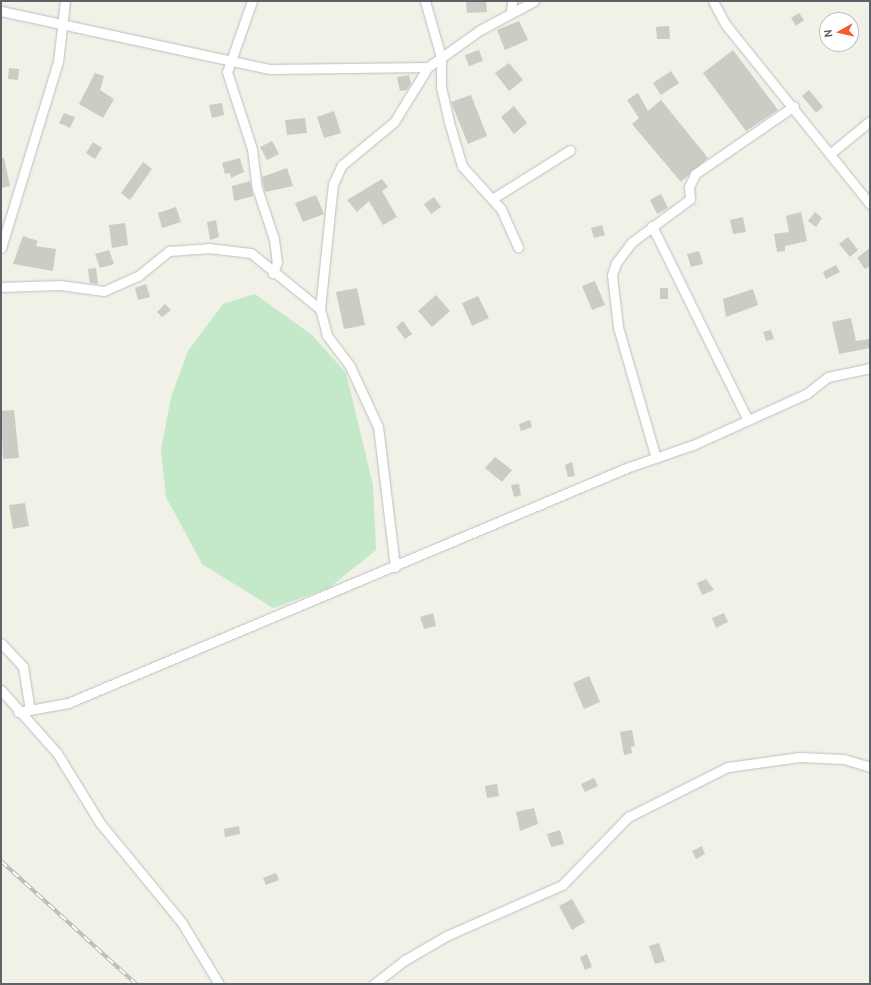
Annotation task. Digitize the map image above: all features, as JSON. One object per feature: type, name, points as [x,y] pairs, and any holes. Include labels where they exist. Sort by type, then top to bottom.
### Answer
[{"type":"street","points":[[1,248],[58,62],[65,1]]},
{"type":"street","points":[[252,1],[229,62],[227,72],[252,149],[256,188],[274,239],[277,262],[273,273]]},
{"type":"street","points":[[425,1],[441,57],[441,88],[460,159],[467,174],[505,214],[509,232],[518,247]]},
{"type":"street","points":[[511,12],[512,1]]},
{"type":"street","points":[[395,567],[378,427],[350,366],[327,335],[320,309],[338,171],[394,122],[428,67],[511,12],[534,1]]},
{"type":"street","points":[[713,1],[726,25],[794,106],[870,204]]},
{"type":"street","points":[[1,11],[62,23],[229,62],[291,71],[428,67]]},
{"type":"street","points":[[656,458],[639,392],[626,361],[616,313],[612,275],[622,253],[652,226],[690,199],[689,187],[695,174],[794,106]]},
{"type":"street","points":[[831,153],[870,121]]},
{"type":"street","points":[[492,199],[570,150]]},
{"type":"street","points":[[652,226],[748,420]]},
{"type":"street","points":[[1,287],[60,285],[104,291],[121,286],[169,251],[183,248],[246,251],[273,273],[299,289],[320,309]]},
{"type":"street","points":[[18,712],[68,703],[748,420],[806,394],[828,376],[870,368]]},
{"type":"street","points":[[1,643],[23,667],[30,710]]},
{"type":"street","points":[[1,690],[18,712],[57,753],[100,823],[166,901],[219,984]]},
{"type":"street","points":[[374,984],[446,936],[562,885],[628,817],[722,769],[799,757],[844,759],[870,767]]},
{"type":"green space","points":[[255,294],[312,335],[346,373],[373,485],[376,550],[329,588],[273,608],[202,564],[166,497],[161,450],[171,397],[188,351],[223,304]]},
{"type":"building","points":[[466,1],[486,1],[487,12],[467,13]]},
{"type":"building","points":[[799,13],[804,20],[796,26],[791,18]]},
{"type":"building","points":[[519,21],[528,40],[505,50],[497,30]]},
{"type":"building","points":[[669,26],[670,39],[657,39],[656,27]]},
{"type":"building","points":[[479,50],[483,61],[469,66],[465,55]]},
{"type":"building","points":[[733,50],[778,110],[746,131],[703,73]]},
{"type":"building","points":[[509,63],[523,80],[509,91],[495,73]]},
{"type":"building","points":[[9,68],[19,69],[18,80],[8,79]]},
{"type":"building","points":[[671,71],[679,83],[661,95],[653,83]]},
{"type":"building","points":[[95,73],[104,76],[100,90],[114,99],[103,118],[79,104]]},
{"type":"building","points":[[409,75],[411,84],[407,90],[400,91],[397,77]]},
{"type":"building","points":[[809,90],[823,107],[816,113],[802,96]]},
{"type":"building","points":[[638,93],[648,111],[661,100],[708,158],[681,182],[632,124],[639,118],[627,100]]},
{"type":"building","points":[[471,95],[487,136],[468,144],[451,102]]},
{"type":"building","points":[[222,103],[224,115],[212,118],[209,105]]},
{"type":"building","points":[[514,106],[527,123],[514,134],[501,117]]},
{"type":"building","points":[[334,111],[341,133],[324,138],[317,117]]},
{"type":"building","points":[[64,113],[75,117],[70,128],[59,123]]},
{"type":"building","points":[[305,118],[307,133],[287,135],[285,120]]},
{"type":"building","points":[[272,141],[279,154],[267,160],[260,147]]},
{"type":"building","points":[[93,142],[102,148],[95,159],[86,153]]},
{"type":"building","points":[[1,158],[4,158],[10,186],[1,188]]},
{"type":"building","points":[[240,158],[244,172],[231,178],[230,173],[225,174],[222,163]]},
{"type":"building","points":[[143,162],[152,169],[130,200],[121,193]]},
{"type":"building","points":[[287,168],[293,186],[265,192],[262,177]]},
{"type":"building","points":[[382,179],[388,187],[382,191],[397,217],[383,225],[369,201],[357,212],[347,200]]},
{"type":"building","points":[[250,181],[253,196],[234,201],[232,186]]},
{"type":"building","points":[[661,194],[668,208],[657,214],[650,200]]},
{"type":"building","points":[[316,195],[324,214],[303,222],[295,203]]},
{"type":"building","points":[[434,197],[441,207],[431,214],[424,204]]},
{"type":"building","points":[[176,207],[181,222],[162,228],[158,213]]},
{"type":"building","points":[[801,212],[807,241],[785,246],[785,251],[777,252],[774,234],[789,232],[786,216]]},
{"type":"building","points":[[815,212],[822,218],[816,227],[808,221]]},
{"type":"building","points":[[743,217],[746,232],[733,234],[730,220]]},
{"type":"building","points":[[216,220],[219,237],[210,240],[207,222]]},
{"type":"building","points":[[125,223],[128,245],[112,248],[109,225]]},
{"type":"building","points":[[602,225],[605,235],[594,238],[591,228]]},
{"type":"building","points":[[23,236],[38,241],[36,246],[56,249],[53,271],[13,264]]},
{"type":"building","points":[[848,237],[858,250],[850,257],[839,244]]},
{"type":"building","points":[[870,248],[870,266],[865,269],[857,258]]},
{"type":"building","points":[[109,250],[114,264],[100,268],[95,254]]},
{"type":"building","points":[[699,251],[703,264],[691,267],[687,254]]},
{"type":"building","points":[[836,265],[840,272],[826,279],[823,272]]},
{"type":"building","points":[[96,268],[98,284],[90,283],[88,269]]},
{"type":"building","points":[[595,281],[605,305],[592,310],[582,286]]},
{"type":"building","points":[[146,284],[150,297],[138,300],[135,288]]},
{"type":"building","points":[[357,288],[365,325],[344,329],[336,292]]},
{"type":"building","points":[[660,288],[668,288],[668,299],[660,299]]},
{"type":"building","points":[[753,289],[758,305],[726,317],[723,299]]},
{"type":"building","points":[[436,295],[450,311],[432,327],[418,311]]},
{"type":"building","points":[[478,296],[489,318],[472,326],[462,303]]},
{"type":"building","points":[[165,304],[171,310],[162,317],[157,312]]},
{"type":"building","points":[[851,318],[856,341],[870,339],[870,348],[839,354],[832,322]]},
{"type":"building","points":[[403,321],[412,334],[405,339],[396,327]]},
{"type":"building","points":[[771,330],[774,339],[766,341],[763,332]]},
{"type":"building","points":[[14,410],[19,458],[3,459],[1,411]]},
{"type":"building","points":[[530,420],[532,427],[521,431],[519,424]]},
{"type":"building","points":[[495,457],[512,470],[502,482],[485,468]]},
{"type":"building","points":[[572,462],[575,476],[568,477],[565,465]]},
{"type":"building","points":[[519,484],[521,495],[514,497],[511,485]]},
{"type":"building","points":[[25,503],[29,526],[13,529],[9,505]]},
{"type":"building","points":[[706,579],[714,590],[702,595],[697,583]]},
{"type":"building","points":[[433,613],[436,626],[424,629],[420,617]]},
{"type":"building","points":[[724,613],[728,622],[716,628],[712,618]]},
{"type":"building","points":[[589,676],[600,702],[584,709],[573,683]]},
{"type":"building","points":[[632,730],[635,746],[631,747],[632,753],[624,755],[620,732]]},
{"type":"building","points":[[594,778],[598,786],[585,792],[581,784]]},
{"type":"building","points":[[497,784],[499,796],[487,798],[485,786]]},
{"type":"building","points":[[534,808],[538,824],[520,831],[516,812]]},
{"type":"building","points":[[239,826],[240,834],[225,837],[224,829]]},
{"type":"building","points":[[560,830],[564,844],[551,847],[547,834]]},
{"type":"building","points":[[702,846],[705,854],[696,859],[692,851]]},
{"type":"building","points":[[276,873],[279,880],[266,885],[263,878]]},
{"type":"building","points":[[572,899],[585,922],[572,930],[559,906]]},
{"type":"building","points":[[659,943],[665,961],[655,964],[649,946]]},
{"type":"building","points":[[587,954],[592,967],[585,970],[580,957]]},
{"type":"railway","points":[[1,861],[136,984]]}]
